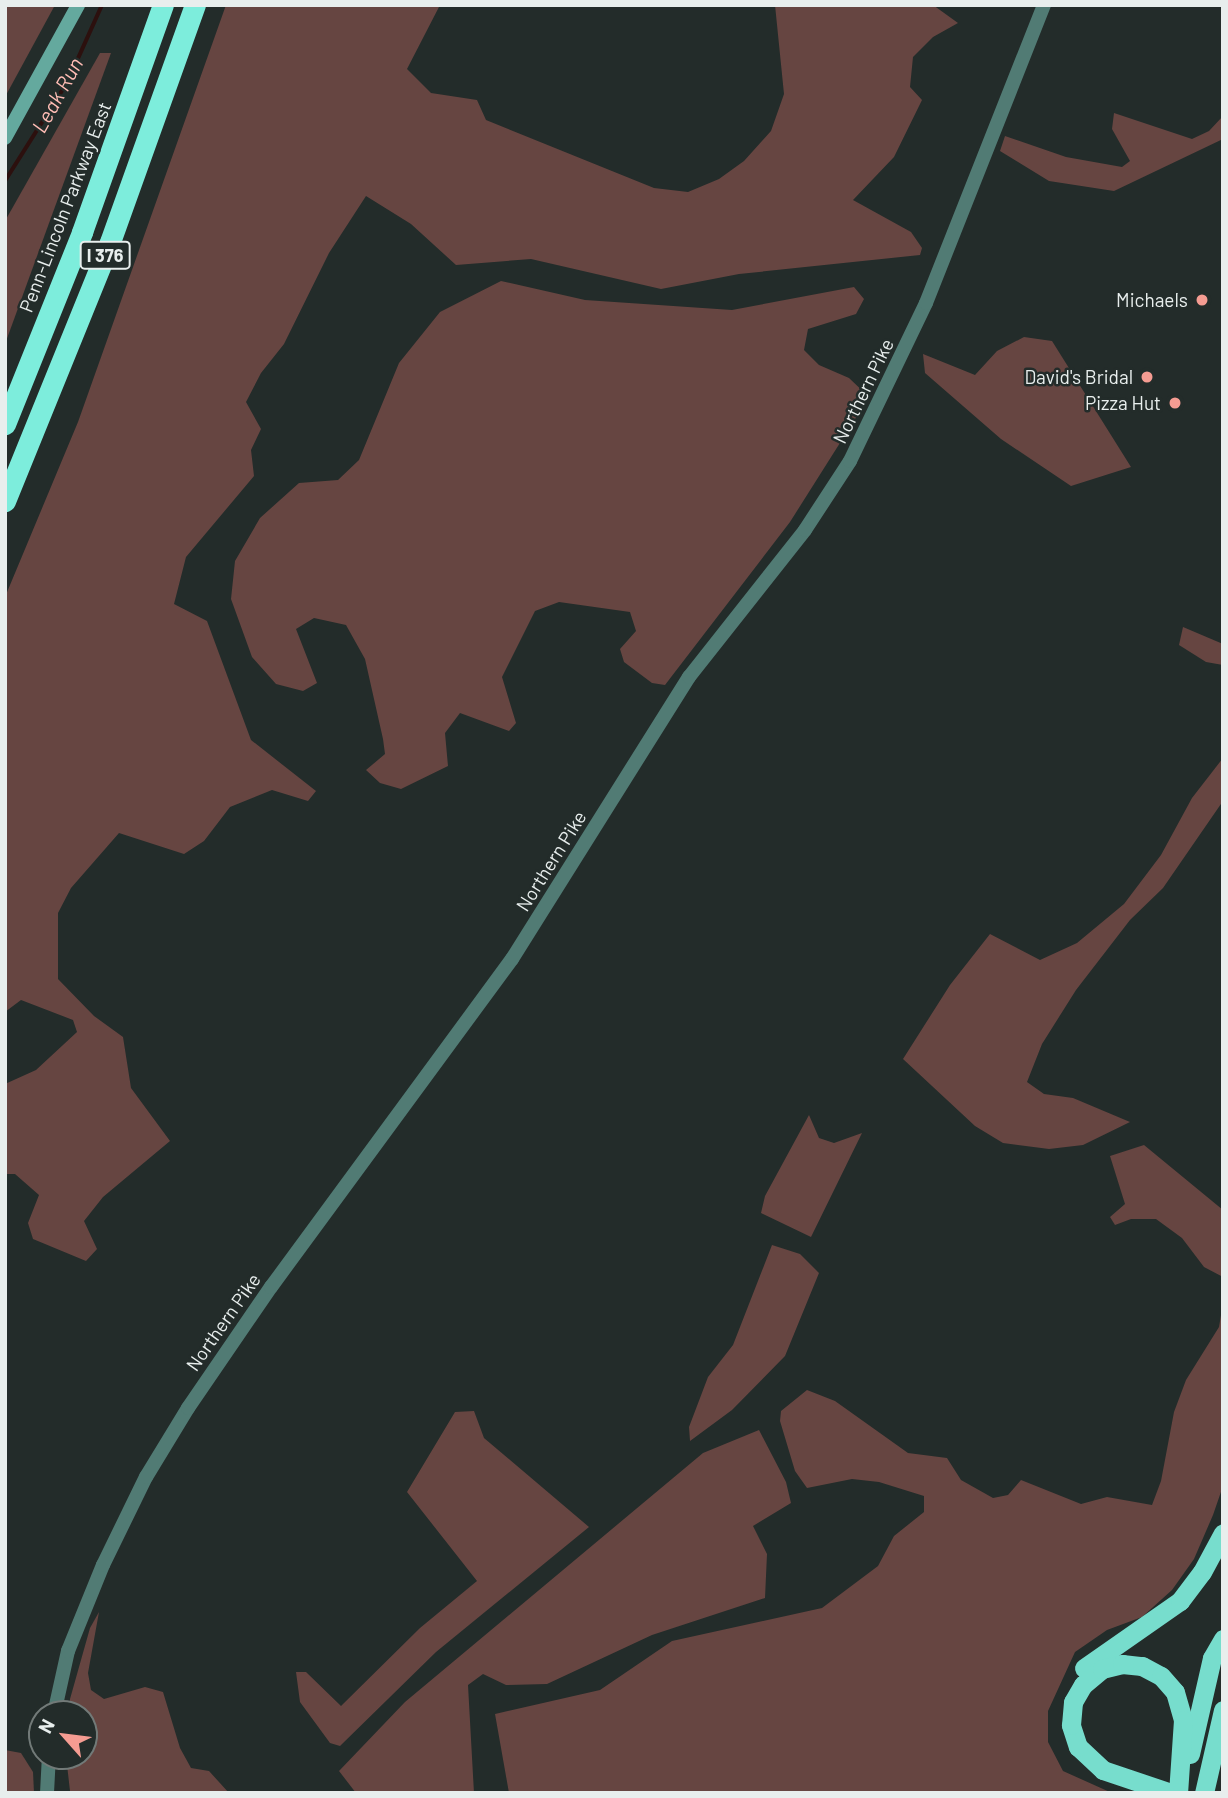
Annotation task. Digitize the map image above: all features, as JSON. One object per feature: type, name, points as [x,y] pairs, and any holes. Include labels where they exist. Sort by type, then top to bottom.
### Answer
[{"type":"highway","name":"Penn-Lincoln Parkway East","points":[[5,424],[86,219],[163,5]]},
{"type":"highway","name":"I 376","points":[[5,501],[110,242],[195,5]]},
{"type":"highway","points":[[1171,1793],[1142,1786],[1106,1783],[1078,1767],[1060,1733],[1062,1699],[1089,1663],[1180,1601],[1202,1572],[1223,1533]]},
{"type":"highway","points":[[1180,1793],[1212,1658],[1223,1639]]},
{"type":"highway","points":[[1142,1786],[1091,1763],[1072,1730],[1077,1693],[1096,1673],[1115,1664],[1149,1668],[1175,1692],[1183,1720],[1180,1793]]},
{"type":"highway","points":[[1205,1793],[1223,1710]]},
{"type":"main road","points":[[5,138],[78,5]]},
{"type":"street","name":"Northern Pike","points":[[57,1700],[68,1651],[103,1565],[146,1477],[204,1383],[512,959],[668,708],[805,530],[850,461],[926,303],[1044,5]]},
{"type":"street","points":[[47,1793],[48,1770]]},
{"type":"shaded area","points":[[5,5],[55,5],[5,97]]},
{"type":"shaded area","points":[[226,5],[440,5],[407,69],[431,93],[477,100],[486,120],[654,188],[688,192],[719,179],[744,161],[771,131],[784,94],[775,5],[933,5],[958,23],[933,37],[913,57],[910,87],[922,100],[894,157],[853,200],[911,232],[922,248],[920,255],[739,274],[661,289],[531,259],[456,265],[411,224],[366,196],[329,253],[284,344],[261,373],[246,402],[261,429],[251,450],[254,476],[186,557],[174,604],[207,621],[251,740],[316,791],[308,801],[272,790],[230,807],[204,841],[184,854],[119,833],[71,888],[58,913],[58,979],[94,1016],[123,1037],[131,1088],[170,1141],[103,1197],[84,1221],[97,1249],[86,1261],[33,1239],[28,1223],[39,1195],[15,1174],[5,1174],[5,1084],[36,1070],[77,1032],[73,1020],[21,1000],[5,1012],[5,597],[78,422]]},
{"type":"shaded area","points":[[100,53],[111,53],[5,344],[5,221]]},
{"type":"shaded area","points":[[1114,113],[1192,139],[1209,131],[1223,116],[1223,139],[1114,191],[1049,181],[1000,151],[1005,136],[1066,157],[1122,167],[1130,161],[1112,129]]},
{"type":"shaded area","points":[[501,281],[585,300],[732,310],[854,287],[864,299],[856,314],[808,329],[804,350],[819,365],[849,378],[869,397],[790,522],[665,685],[652,683],[624,662],[620,649],[636,631],[630,612],[559,602],[535,611],[502,677],[516,723],[509,731],[460,713],[445,733],[448,766],[401,789],[380,783],[366,770],[385,754],[383,739],[365,659],[346,625],[314,618],[296,629],[317,683],[303,691],[276,684],[252,657],[231,599],[235,561],[260,518],[299,483],[338,480],[359,460],[399,363],[440,312]]},
{"type":"shaded area","points":[[1024,337],[1052,341],[1131,467],[1071,486],[1001,439],[925,373],[923,354],[975,375],[997,351]]},
{"type":"shaded area","points":[[1183,627],[1223,644],[1223,665],[1206,662],[1179,645]]},
{"type":"shaded area","points":[[1223,758],[1223,801],[1163,888],[1130,920],[1076,990],[1042,1044],[1027,1082],[1044,1094],[1073,1098],[1130,1122],[1083,1145],[1049,1149],[1003,1143],[975,1126],[903,1059],[950,985],[990,934],[1040,960],[1077,943],[1124,904],[1161,855],[1192,798]]},
{"type":"shaded area","points":[[809,1115],[819,1138],[834,1143],[862,1133],[811,1237],[761,1213],[765,1196]]},
{"type":"shaded area","points":[[1144,1145],[1223,1210],[1223,1277],[1204,1267],[1182,1238],[1156,1219],[1131,1219],[1115,1225],[1110,1217],[1125,1204],[1110,1156]]},
{"type":"shaded area","points":[[772,1245],[800,1254],[819,1273],[785,1356],[732,1410],[690,1441],[689,1427],[708,1377],[733,1345]]},
{"type":"shaded area","points":[[1223,1303],[1223,1486],[1213,1515],[1194,1559],[1172,1590],[1142,1617],[1107,1630],[1075,1652],[1048,1711],[1048,1742],[1063,1771],[1112,1793],[509,1793],[495,1714],[600,1690],[672,1641],[822,1608],[878,1566],[894,1536],[924,1512],[924,1496],[879,1482],[852,1479],[807,1488],[795,1471],[780,1421],[781,1411],[807,1390],[835,1401],[908,1453],[947,1458],[961,1480],[993,1498],[1008,1495],[1021,1480],[1081,1504],[1107,1497],[1152,1505],[1161,1481],[1174,1412],[1186,1380],[1219,1327]]},
{"type":"shaded area","points":[[474,1411],[484,1438],[589,1527],[436,1652],[340,1746],[330,1743],[300,1702],[296,1672],[306,1672],[341,1706],[420,1628],[477,1581],[407,1492],[455,1412]]},
{"type":"shaded area","points":[[759,1430],[786,1482],[791,1503],[753,1526],[767,1554],[765,1598],[652,1635],[547,1684],[506,1685],[483,1674],[468,1685],[474,1793],[356,1793],[339,1771],[405,1702],[703,1453]]},
{"type":"shaded area","points":[[99,1612],[88,1673],[91,1690],[104,1699],[145,1687],[163,1692],[180,1748],[191,1768],[209,1771],[229,1793],[70,1791],[68,1770],[98,1770],[98,1700],[70,1700],[90,1628]]},
{"type":"shaded area","points":[[5,1750],[21,1753],[28,1764],[28,1770],[33,1772],[34,1793],[5,1793]]},
{"type":"waterway","name":"Leak Run","points":[[5,181],[67,83],[102,5]]},
{"type":"place","name":"Michaels","points":[[1202,300]]},
{"type":"place","name":"David's Bridal","points":[[1147,377]]},
{"type":"place","name":"Pizza Hut","points":[[1175,403]]}]
